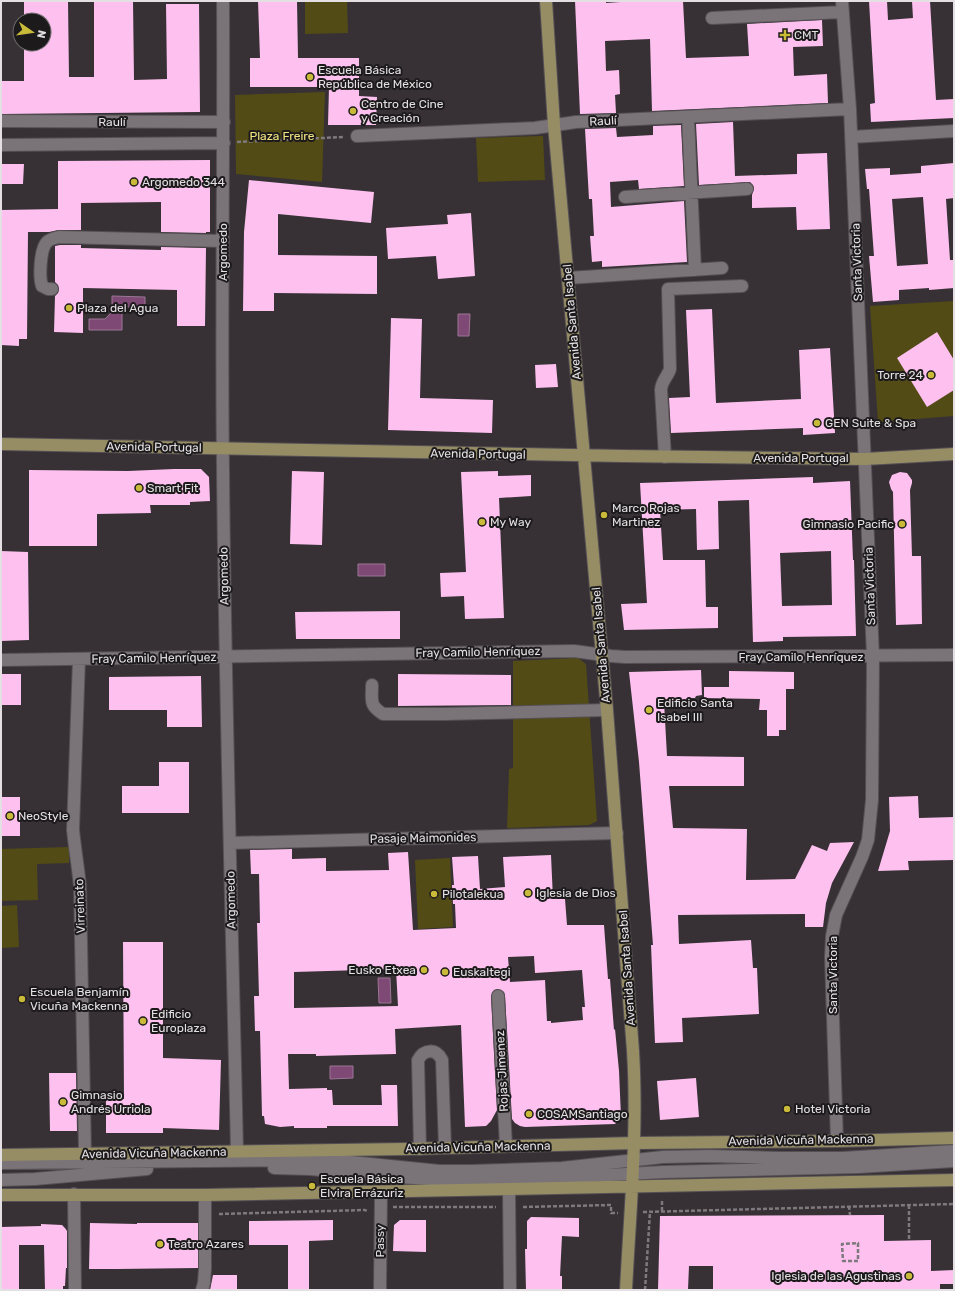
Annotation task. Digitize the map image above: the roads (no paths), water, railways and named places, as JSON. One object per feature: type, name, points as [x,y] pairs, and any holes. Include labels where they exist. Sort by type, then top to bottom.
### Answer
[{"type":"main road","name":"Avenida Santa Isabel","points":[[546,1],[554,125],[607,710],[635,1087],[635,1143],[626,1290]]},
{"type":"main road","name":"Avenida Portugal","points":[[1,444],[665,457],[865,459],[954,454]]},
{"type":"main road","name":"Avenida Vicuña Mackenna","points":[[1,1155],[420,1149],[635,1143],[954,1138]]},
{"type":"main road","points":[[1,1195],[205,1195],[954,1180]]},
{"type":"street","name":"Argomedo","points":[[223,1],[224,143],[222,448],[225,656],[238,1151]]},
{"type":"street","points":[[712,18],[843,6]]},
{"type":"street","name":"Santa Victoria","points":[[837,1141],[830,957],[836,915],[862,857],[868,840],[870,826],[872,800],[873,656],[850,109],[843,6]]},
{"type":"street","name":"Raulí","points":[[357,136],[535,128],[576,122],[850,109]]},
{"type":"street","points":[[688,117],[695,270]]},
{"type":"street","name":"Raulí","points":[[1,121],[224,122]]},
{"type":"street","points":[[851,137],[954,131]]},
{"type":"street","name":"Raulí","points":[[1,145],[224,143]]},
{"type":"street","points":[[625,197],[747,189]]},
{"type":"street","points":[[52,289],[42,286],[40,281],[42,256],[46,243],[51,239],[59,237],[223,241]]},
{"type":"street","points":[[568,278],[722,268]]},
{"type":"street","points":[[665,457],[661,390],[662,383],[669,374],[670,369],[668,289],[742,286]]},
{"type":"street","name":"Fray Camilo Henríquez","points":[[1,660],[574,651],[625,657],[954,655]]},
{"type":"street","name":"Virreinato","points":[[79,659],[73,830],[80,886],[85,1154]]},
{"type":"street","points":[[372,685],[372,704],[383,714],[607,710]]},
{"type":"street","name":"Pasaje Maimonides","points":[[230,843],[616,833]]},
{"type":"street","name":"Rojas Jimenez","points":[[498,996],[506,1146]]},
{"type":"street","points":[[420,1149],[418,1060],[425,1052],[430,1051],[440,1055],[442,1060],[445,1148]]},
{"type":"street","points":[[1,1163],[299,1160],[354,1162],[439,1171],[463,1171],[562,1168],[676,1156],[842,1158],[954,1151]]},
{"type":"street","points":[[1,1180],[35,1179],[124,1170],[178,1168],[310,1169],[444,1180],[554,1178],[860,1167],[954,1161]]},
{"type":"street","points":[[509,1190],[510,1290]]},
{"type":"street","name":"Passy","points":[[380,1290],[381,1192]]},
{"type":"street","points":[[74,1194],[75,1290]]},
{"type":"street","points":[[202,1290],[205,1269],[205,1195]]},
{"type":"place","name":"CMT","points":[[785,35]]},
{"type":"place","name":"Escuela Básica República de México","points":[[310,77]]},
{"type":"place","name":"Centro de Cine y Creación","points":[[353,111]]},
{"type":"place","name":"Argomedo 344","points":[[134,182]]},
{"type":"place","name":"Plaza del Agua","points":[[69,308]]},
{"type":"place","name":"Torre 24","points":[[931,375]]},
{"type":"place","name":"GEN Suite & Spa","points":[[817,423]]},
{"type":"place","name":"Smart Fit","points":[[139,488]]},
{"type":"place","name":"Marco Rojas Martinez","points":[[604,515]]},
{"type":"place","name":"My Way","points":[[482,522]]},
{"type":"place","name":"Gimnasio Pacific","points":[[902,524]]},
{"type":"place","name":"Edificio Santa Isabel III","points":[[649,710]]},
{"type":"place","name":"NeoStyle","points":[[10,816]]},
{"type":"place","name":"Iglesia de Dios","points":[[528,893]]},
{"type":"place","name":"Pilotalekua","points":[[434,894]]},
{"type":"place","name":"Eusko Etxea","points":[[424,970]]},
{"type":"place","name":"Euskaltegi","points":[[445,972]]},
{"type":"place","name":"Escuela Benjamín Vicuña Mackenna","points":[[22,999]]},
{"type":"place","name":"Edificio Europlaza","points":[[143,1021]]},
{"type":"place","name":"Gimnasio Andrés Urriola","points":[[63,1102]]},
{"type":"place","name":"Hotel Victoria","points":[[787,1109]]},
{"type":"place","name":"COSAMSantiago","points":[[529,1114]]},
{"type":"place","name":"Escuela Básica Elvira Errázuriz","points":[[312,1186]]},
{"type":"place","name":"Teatro Azares","points":[[160,1244]]},
{"type":"place","name":"Iglesia de las Agustinas","points":[[909,1276]]},
{"type":"park label","name":"Plaza Freire","points":[[282,136]]}]
